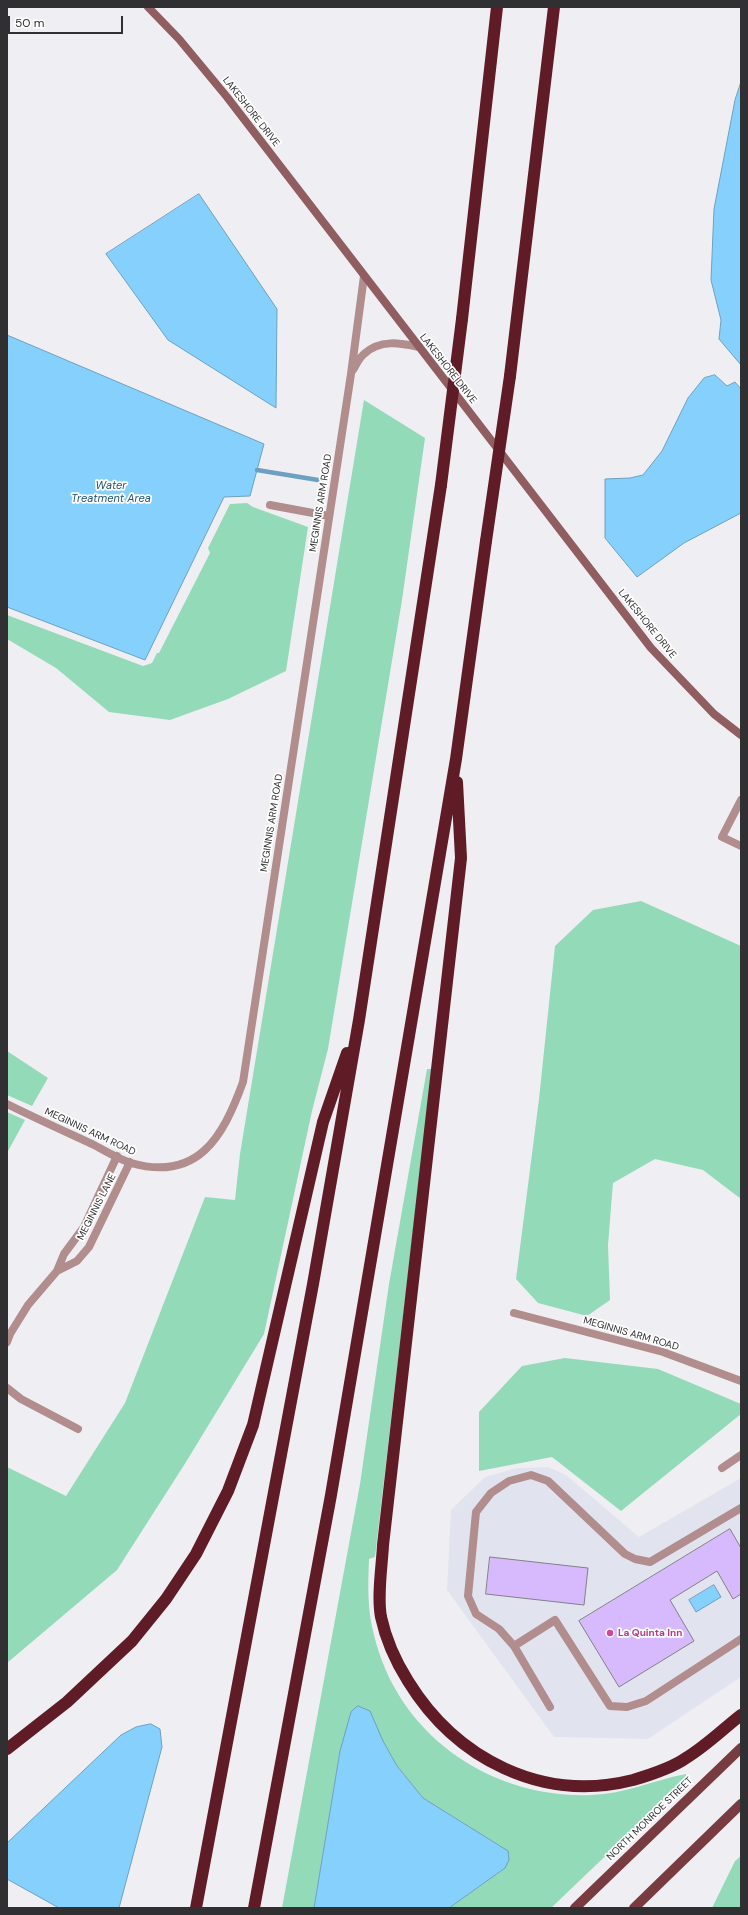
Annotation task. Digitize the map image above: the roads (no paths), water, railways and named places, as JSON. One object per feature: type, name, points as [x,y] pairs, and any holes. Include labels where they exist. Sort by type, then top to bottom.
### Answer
[{"type":"highway","points":[[196,1908],[312,1292],[359,1020],[441,485],[462,319],[497,7]]},
{"type":"highway","points":[[254,1908],[331,1495],[456,759],[510,376],[554,7]]},
{"type":"highway","points":[[456,759],[461,858],[383,1544],[381,1616],[400,1668],[419,1699],[440,1724],[460,1742],[482,1758],[495,1765],[530,1779],[548,1783],[587,1786],[633,1780],[686,1759],[741,1715]]},
{"type":"highway","points":[[7,1749],[67,1702],[132,1641],[166,1599],[196,1554],[228,1491],[253,1424],[323,1122],[359,1020]]},
{"type":"main road","name":"NORTH MONROE STREET","points":[[575,1908],[741,1748]]},
{"type":"main road","points":[[634,1908],[741,1804]]},
{"type":"street","name":"LAKESHORE DRIVE","points":[[148,7],[179,39],[227,97],[651,648],[714,714],[741,735]]},
{"type":"street","name":"MEGINNIS ARM ROAD","points":[[7,1104],[130,1162],[161,1167],[175,1166],[187,1162],[201,1153],[214,1141],[226,1124],[232,1112],[243,1082],[351,374],[364,276]]},
{"type":"street","points":[[351,374],[363,354],[377,346],[396,342],[419,347]]},
{"type":"street","points":[[270,505],[329,516]]},
{"type":"street","points":[[741,800],[722,837],[741,846]]},
{"type":"street","name":"MEGINNIS LANE","points":[[7,1342],[10,1334],[28,1306],[57,1271],[64,1254],[84,1227],[117,1156]]},
{"type":"street","name":"MEGINNIS LANE","points":[[57,1271],[77,1261],[89,1247],[130,1162]]},
{"type":"street","name":"MEGINNIS ARM ROAD","points":[[514,1313],[663,1352],[741,1381]]},
{"type":"street","points":[[7,1388],[21,1399],[78,1429]]},
{"type":"street","points":[[722,1468],[741,1456]]},
{"type":"street","points":[[550,1707],[514,1646],[498,1629],[476,1614],[468,1596],[476,1512],[491,1493],[509,1481],[531,1475],[548,1481],[625,1554],[635,1559],[650,1562],[741,1508]]},
{"type":"street","points":[[514,1646],[555,1620],[610,1706],[627,1708],[646,1701],[741,1639]]},
{"type":"water","points":[[741,82],[741,365],[719,339],[721,320],[711,280],[714,209],[735,100]]},
{"type":"water","points":[[199,194],[277,309],[276,408],[168,340],[106,254]]},
{"type":"water","name":"Water Treatment Area","points":[[7,335],[264,444],[250,496],[224,497],[145,660],[7,607]]},
{"type":"water","points":[[715,375],[727,386],[735,382],[741,389],[741,513],[684,543],[637,577],[605,538],[605,479],[630,478],[643,475],[662,451],[688,398],[704,378]]},
{"type":"water","points":[[714,1585],[721,1597],[696,1612],[689,1600]]},
{"type":"water","points":[[358,1706],[370,1711],[383,1741],[397,1766],[423,1798],[508,1851],[509,1860],[505,1868],[449,1908],[314,1908],[340,1751],[351,1712]]},
{"type":"water","points":[[151,1724],[160,1729],[162,1747],[119,1908],[59,1908],[7,1879],[7,1843],[121,1735],[136,1727]]},
{"type":"waterway","points":[[257,470],[318,480]]},
{"type":"place","name":"La Quinta Inn","points":[[610,1633]]}]
